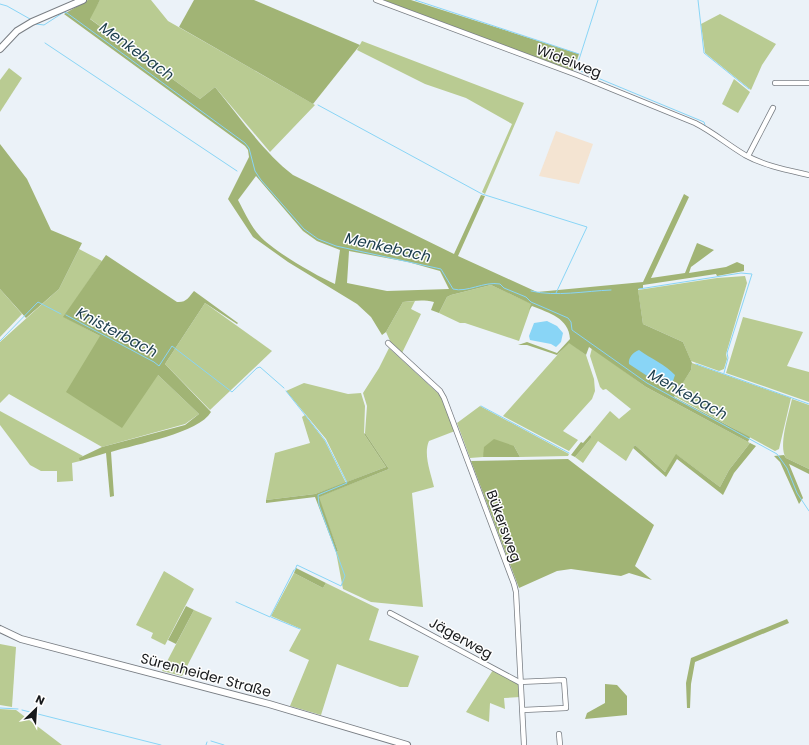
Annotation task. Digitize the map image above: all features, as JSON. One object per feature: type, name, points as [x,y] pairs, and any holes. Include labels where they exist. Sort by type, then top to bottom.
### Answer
[{"type":"main road","points":[[0,49],[17,31],[32,22],[84,0]]},
{"type":"main road","name":"Sürenheider Straße","points":[[0,628],[21,639],[268,704],[407,745]]},
{"type":"street","name":"Wideiweg","points":[[376,0],[696,123],[763,164],[809,175]]},
{"type":"street","points":[[775,83],[809,83]]},
{"type":"street","points":[[748,156],[773,108]]},
{"type":"street","name":"Bükersweg","points":[[388,343],[440,391],[447,403],[514,584],[516,592],[524,745]]},
{"type":"street","name":"Jägerweg","points":[[390,613],[521,682]]},
{"type":"street","points":[[521,682],[561,679],[565,682],[566,708],[523,710]]},
{"type":"street","points":[[559,734],[560,745]]},
{"type":"shaded area","points":[[556,131],[593,144],[579,184],[539,176]]},
{"type":"green space","points":[[88,0],[100,0],[90,19],[200,99],[215,87],[261,145],[293,175],[454,254],[481,195],[485,196],[458,256],[537,292],[643,282],[684,194],[689,197],[651,278],[685,273],[697,243],[714,250],[691,267],[689,273],[726,267],[737,262],[744,265],[744,271],[717,276],[716,274],[643,285],[643,288],[638,289],[643,324],[683,342],[692,363],[691,370],[674,397],[750,437],[748,442],[646,387],[589,347],[586,355],[569,343],[557,355],[527,345],[518,345],[527,342],[557,353],[570,339],[569,332],[562,321],[557,317],[532,306],[529,310],[531,304],[491,285],[447,297],[439,313],[431,310],[434,302],[422,300],[403,302],[386,332],[382,335],[371,317],[357,304],[288,262],[253,237],[228,199],[249,157],[248,150],[245,146],[64,14]],"holes":[[[256,176],[303,231],[317,241],[340,250],[335,284],[306,269],[284,255],[265,241],[256,231],[247,218],[238,200]],[[349,251],[408,262],[440,271],[449,289],[387,291],[347,283]]]},
{"type":"green space","points":[[100,0],[151,0],[168,21],[315,105],[270,152],[215,87],[200,99],[89,18]]},
{"type":"green space","points":[[194,0],[254,0],[360,45],[313,104],[179,27]]},
{"type":"green space","points":[[383,0],[411,0],[579,54],[573,71]]},
{"type":"green space","points":[[720,14],[776,44],[762,65],[751,90],[705,53],[701,24]]},
{"type":"green space","points":[[362,41],[524,103],[485,194],[482,192],[512,124],[466,98],[425,84],[357,50]]},
{"type":"green space","points":[[9,68],[22,78],[0,112],[0,80]]},
{"type":"green space","points":[[734,79],[750,92],[738,113],[722,104]]},
{"type":"green space","points":[[0,144],[27,179],[51,230],[82,243],[59,289],[26,318],[0,289]]},
{"type":"green space","points":[[79,249],[102,261],[64,317],[100,336],[158,375],[199,414],[185,424],[102,447],[9,394],[0,403],[0,342],[59,289]]},
{"type":"green space","points":[[106,255],[177,302],[185,301],[194,291],[238,323],[237,324],[205,303],[165,364],[211,412],[194,426],[181,432],[111,452],[114,496],[110,497],[106,453],[80,461],[79,458],[102,447],[185,425],[199,414],[158,375],[122,428],[66,392],[100,336],[63,317]]},
{"type":"green space","points":[[745,276],[747,283],[726,354],[727,359],[724,369],[719,371],[691,361],[683,342],[643,324],[638,290],[717,278]]},
{"type":"green space","points":[[491,285],[532,304],[519,341],[465,323],[460,323],[439,313],[447,297]]},
{"type":"green space","points":[[0,289],[22,314],[0,337]]},
{"type":"green space","points":[[415,301],[411,309],[421,314],[402,353],[391,343],[386,332],[403,302]]},
{"type":"green space","points":[[205,303],[272,351],[210,410],[165,364]]},
{"type":"green space","points":[[743,317],[803,332],[787,366],[809,372],[809,402],[726,373]]},
{"type":"green space","points":[[569,342],[586,355],[594,379],[595,391],[592,399],[563,431],[578,440],[569,451],[503,416]]},
{"type":"green space","points":[[389,348],[441,396],[455,431],[429,441],[427,446],[427,458],[434,487],[412,493],[423,607],[371,602],[343,589],[336,552],[338,551],[318,497],[389,469],[365,433],[367,406],[363,393],[379,368]]},
{"type":"green space","points":[[592,348],[646,387],[750,443],[729,470],[720,487],[677,455],[665,472],[635,445],[626,461],[598,441],[583,463],[575,457],[592,437],[590,435],[610,411],[619,419],[631,409],[606,389],[603,390],[600,387],[590,356]]},
{"type":"green space","points":[[692,363],[791,398],[779,449],[775,451],[674,396],[691,370]]},
{"type":"green space","points":[[304,383],[348,394],[361,393],[365,406],[364,434],[386,467],[347,482],[326,439],[286,391]]},
{"type":"green space","points":[[792,399],[809,405],[809,469],[786,458],[784,453],[783,446],[785,429]]},
{"type":"green space","points":[[480,406],[569,454],[568,456],[520,457],[514,446],[485,452],[483,457],[470,458],[457,423]]},
{"type":"green space","points":[[0,411],[83,456],[80,458],[80,461],[72,463],[73,481],[57,482],[57,471],[41,471],[30,465],[0,425]]},
{"type":"green space","points":[[305,415],[325,441],[346,483],[315,494],[266,500],[275,453],[310,443],[302,417]]},
{"type":"green space","points":[[365,433],[389,469],[319,497],[338,551],[336,552],[315,497],[266,503],[266,500],[315,494],[386,467],[364,434]]},
{"type":"green space","points":[[590,435],[592,437],[575,457],[571,455],[581,442],[583,443]]},
{"type":"green space","points":[[494,439],[514,446],[520,457],[483,457],[484,447]]},
{"type":"green space","points":[[750,443],[756,446],[734,473],[723,495],[677,459],[666,477],[633,448],[635,445],[665,472],[676,454],[720,487],[729,470]]},
{"type":"green space","points":[[784,455],[786,458],[809,469],[809,474],[789,464],[803,498],[799,504],[780,462],[774,456]]},
{"type":"green space","points":[[568,459],[654,525],[635,566],[652,580],[629,573],[621,576],[571,569],[557,571],[519,588],[471,461]]},
{"type":"green space","points":[[296,568],[326,583],[323,588],[294,573]]},
{"type":"green space","points":[[164,571],[194,589],[165,645],[151,638],[153,633],[136,625]]},
{"type":"green space","points":[[294,573],[323,588],[326,583],[379,609],[369,640],[419,656],[408,687],[400,687],[337,664],[321,715],[290,706],[309,660],[289,651],[301,629],[271,616]]},
{"type":"green space","points":[[186,606],[194,610],[176,644],[168,640]]},
{"type":"green space","points":[[194,610],[212,618],[182,676],[162,671]]},
{"type":"green space","points":[[787,619],[789,623],[695,662],[691,684],[690,708],[687,708],[686,683],[691,658]]},
{"type":"green space","points":[[0,644],[16,647],[12,707],[0,705]]},
{"type":"green space","points":[[493,670],[520,685],[520,697],[504,698],[505,709],[490,703],[489,722],[466,712]]},
{"type":"green space","points":[[605,684],[617,685],[627,696],[627,715],[585,719],[587,713],[605,703]]},
{"type":"green space","points":[[0,709],[16,710],[62,745],[0,745]]},
{"type":"water","points":[[547,321],[557,326],[563,333],[561,342],[556,347],[551,344],[530,340],[529,336],[534,323]]},
{"type":"water","points":[[639,350],[663,365],[675,375],[671,387],[667,389],[629,364],[631,356]]},
{"type":"waterway","points":[[415,0],[579,54]]},
{"type":"waterway","points":[[598,0],[576,69],[704,122],[705,125]]},
{"type":"waterway","points":[[698,0],[704,53],[749,89]]},
{"type":"waterway","name":"Menkebach","points":[[0,4],[7,6],[30,19]]},
{"type":"waterway","name":"Menkebach","points":[[36,24],[44,25],[64,12],[67,13],[245,143],[249,148],[255,171],[261,180],[304,229],[318,239],[336,246],[441,269],[453,289],[458,290],[488,284],[500,284],[504,288],[526,297],[531,302],[568,318],[571,322],[572,330],[647,383],[777,454],[787,468],[797,493],[809,511]]},
{"type":"waterway","points":[[45,43],[237,171]]},
{"type":"waterway","points":[[318,105],[482,194],[587,227],[556,293]]},
{"type":"waterway","points":[[639,289],[741,273],[752,274],[727,353],[728,358],[724,373]]},
{"type":"waterway","points":[[531,291],[560,294],[611,290]]},
{"type":"waterway","name":"Knisterbach","points":[[0,341],[38,302],[61,314]]},
{"type":"waterway","name":"Knisterbach","points":[[66,315],[159,366],[172,346],[232,392],[257,368],[260,367],[284,388]]},
{"type":"waterway","points":[[696,364],[809,404]]},
{"type":"waterway","points":[[286,391],[325,440],[347,483],[318,495],[319,505],[345,576],[341,586],[297,565],[295,570]]},
{"type":"waterway","points":[[481,406],[569,453]]},
{"type":"waterway","points":[[236,602],[270,617],[294,570]]},
{"type":"waterway","points":[[271,617],[300,629]]},
{"type":"waterway","points":[[0,708],[18,709]]},
{"type":"waterway","points":[[22,710],[161,745]]},
{"type":"waterway","points":[[211,741],[224,745]]}]
